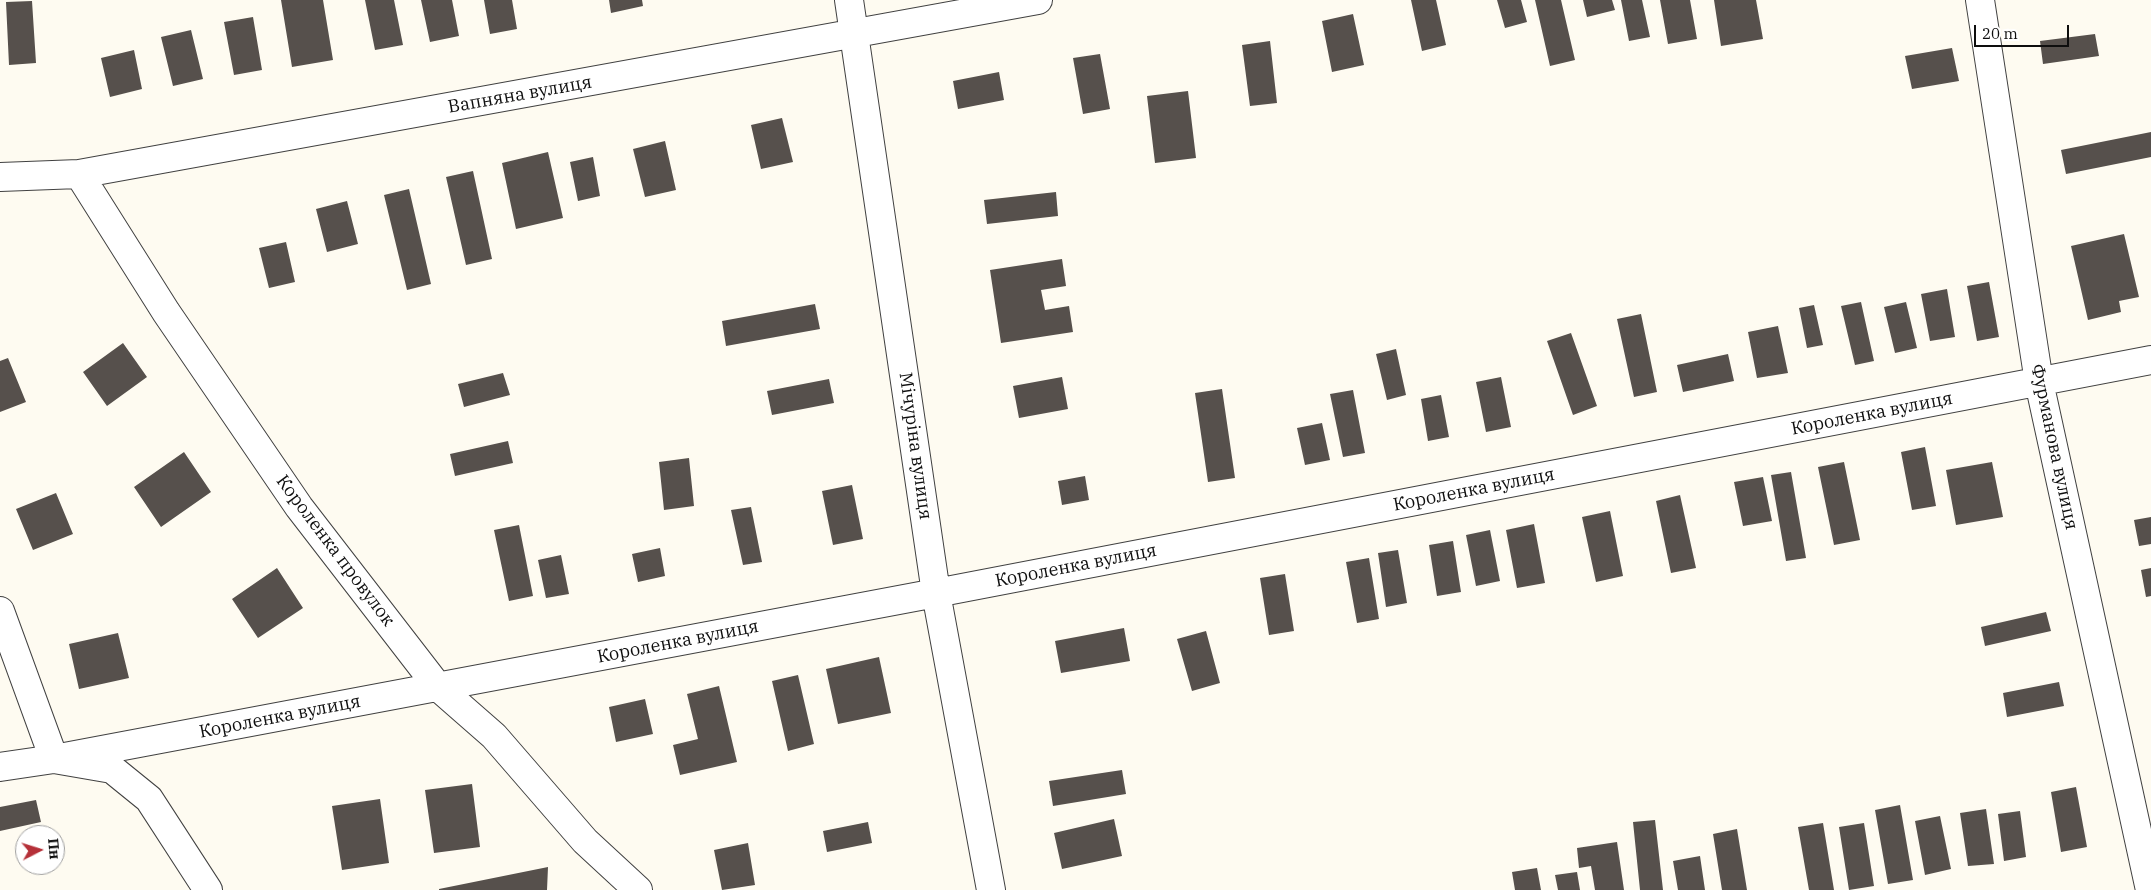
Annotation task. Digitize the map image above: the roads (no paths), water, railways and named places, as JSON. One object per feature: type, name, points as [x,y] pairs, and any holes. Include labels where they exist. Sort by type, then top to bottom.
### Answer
[{"type":"street","name":"Мічуріна вулиця","points":[[849,0],[936,593],[991,890]]},
{"type":"street","name":"Вапняна вулиця","points":[[0,177],[79,174],[1038,0]]},
{"type":"street","name":"Фурманова вулиця","points":[[1980,0],[2039,382],[2150,890]]},
{"type":"street","name":"Короленка провулок","points":[[79,174],[166,312],[299,507],[438,688],[494,736],[585,842],[638,890]]},
{"type":"street","name":"Короленка вулиця","points":[[0,767],[54,759],[438,688],[2151,360]]},
{"type":"street","points":[[0,611],[54,759],[112,769],[149,799],[208,890]]}]
